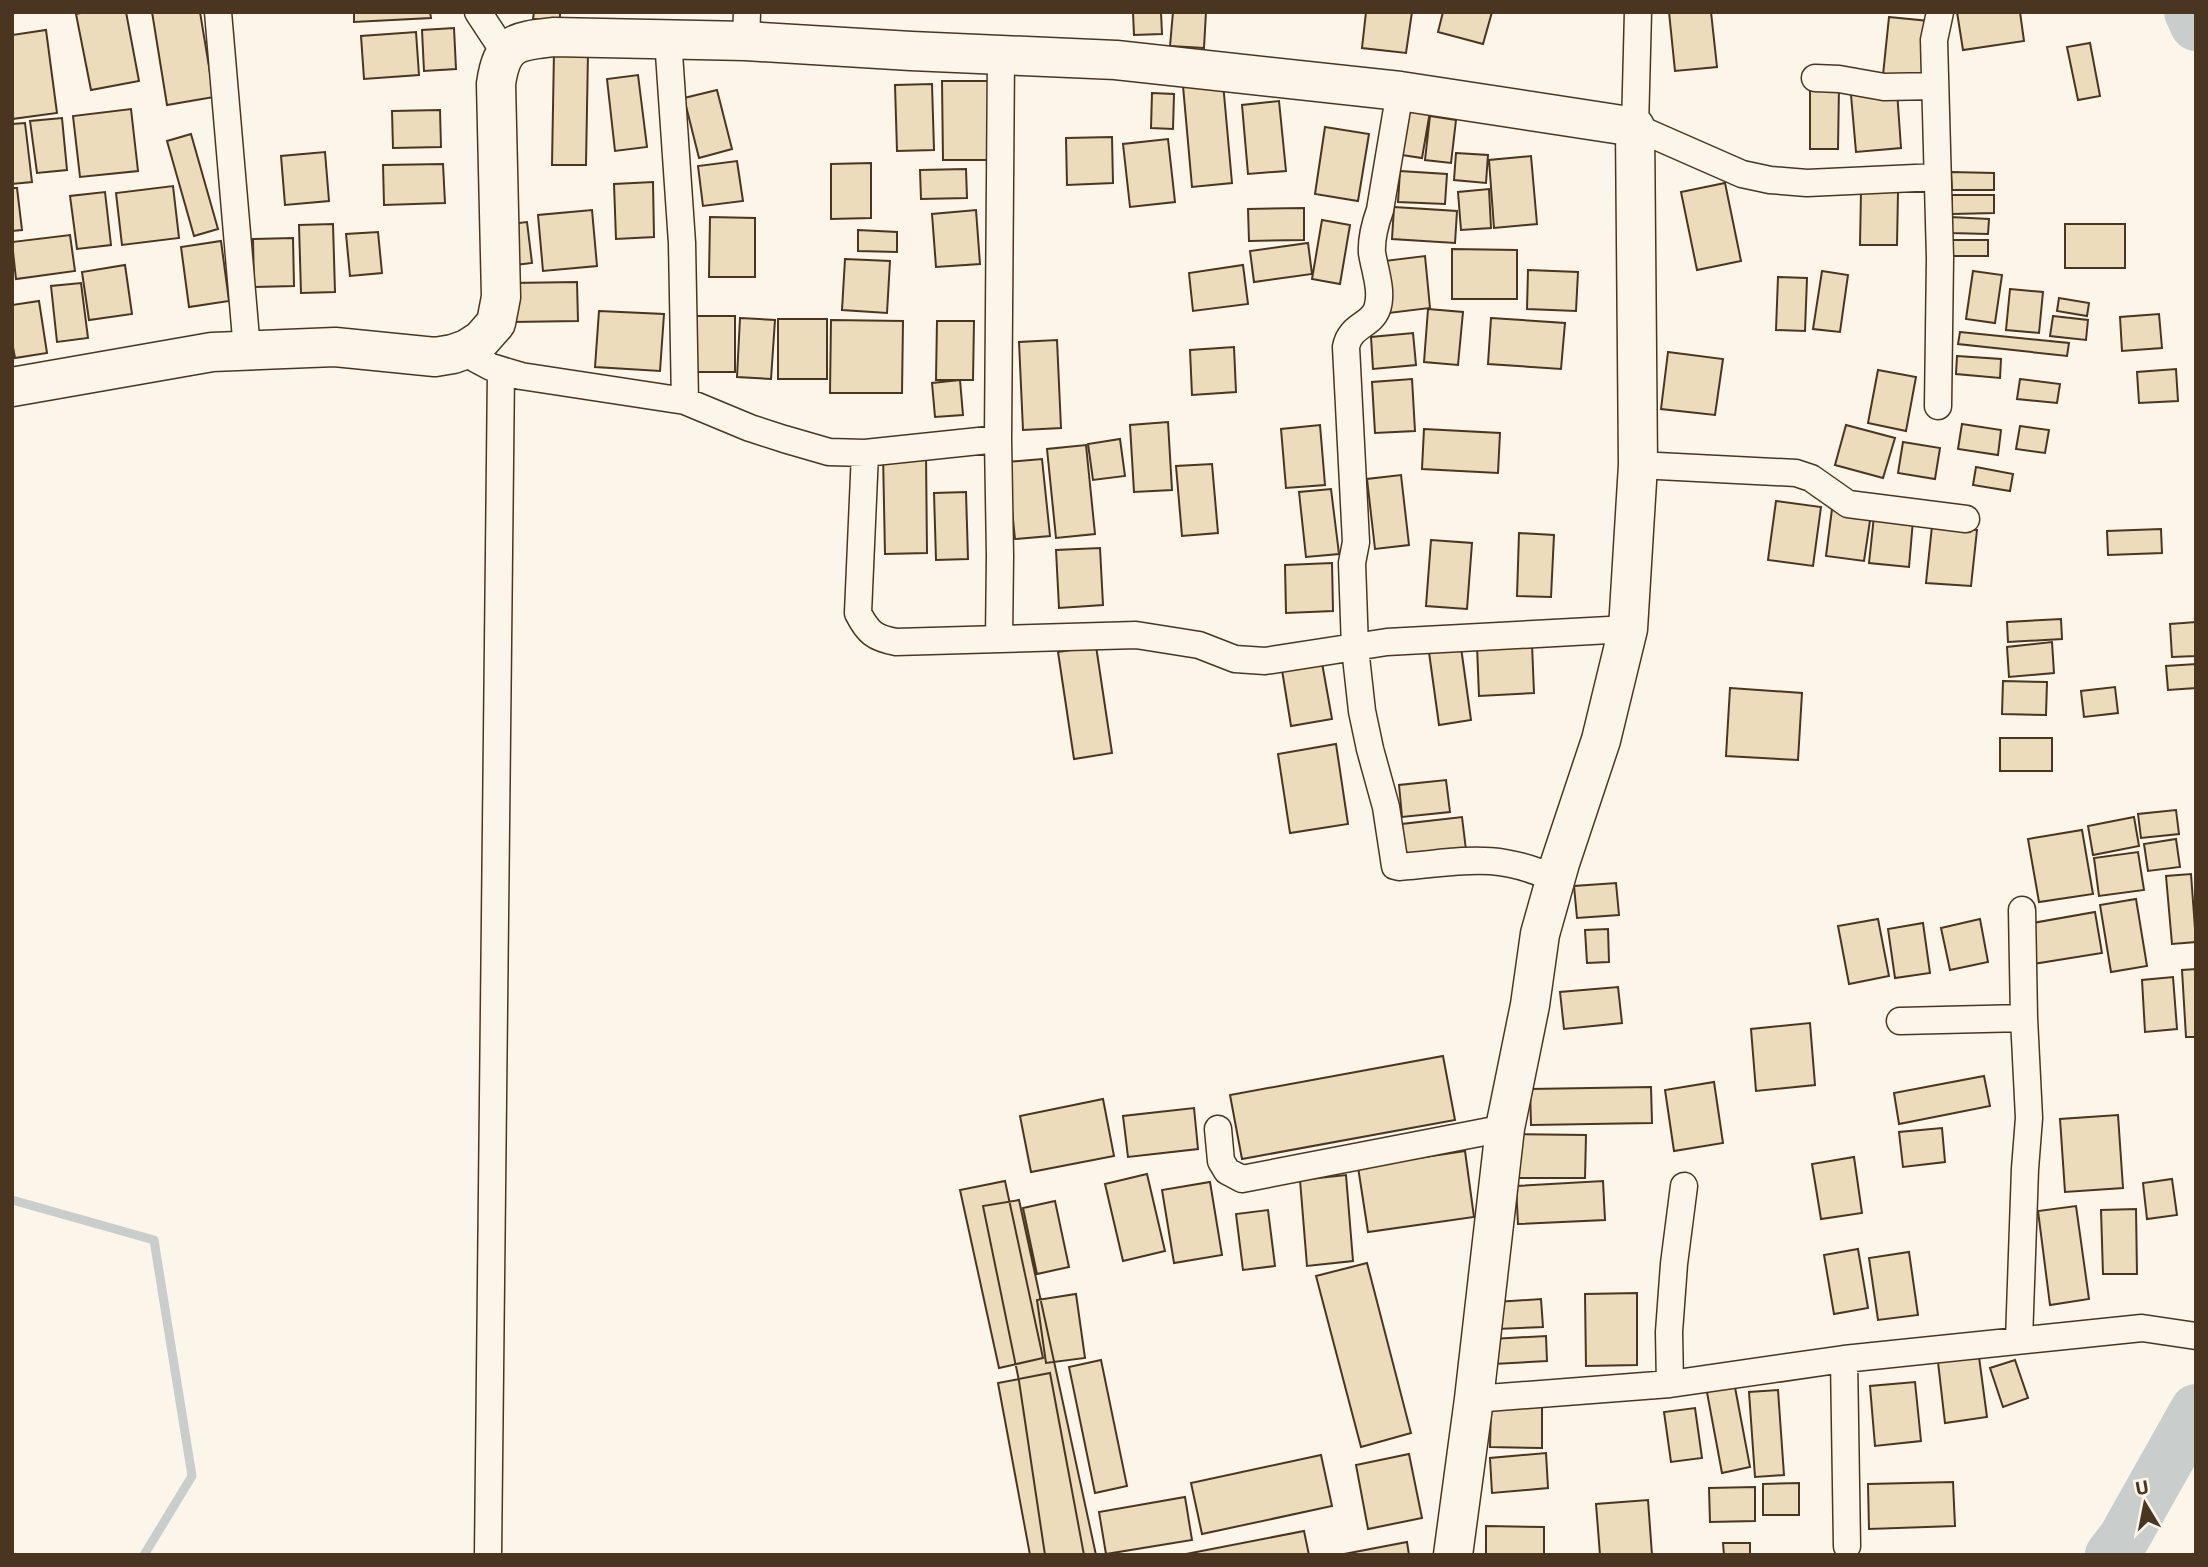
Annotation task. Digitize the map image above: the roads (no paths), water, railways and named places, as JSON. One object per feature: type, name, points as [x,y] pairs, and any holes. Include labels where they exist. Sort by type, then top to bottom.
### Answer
[{"type":"street","points":[[218,12],[247,350]]},
{"type":"street","points":[[478,12],[505,53]]},
{"type":"street","points":[[1453,1555],[1505,1128],[1530,1005],[1540,934],[1601,740],[1628,629],[1638,465],[1635,127],[1639,12]]},
{"type":"street","points":[[1938,406],[1940,258],[1934,40],[1940,12]]},
{"type":"street","points":[[12,387],[212,352],[335,347],[435,357],[467,349],[481,340],[496,323],[501,297],[496,84],[498,69],[505,53],[515,44],[554,37],[668,39],[746,27],[1001,55],[1116,60],[1400,91],[1635,127],[1742,174],[1770,180],[1807,183],[1937,177]]},
{"type":"street","points":[[668,39],[682,243],[685,401]]},
{"type":"street","points":[[999,639],[1001,55]]},
{"type":"street","points":[[1815,78],[1846,79],[1884,87],[1935,86]]},
{"type":"street","points":[[1400,91],[1380,210],[1372,240],[1378,283],[1377,309],[1373,316],[1348,337],[1346,347],[1356,542],[1352,563],[1355,648],[1362,711],[1387,807],[1395,866],[1490,859],[1535,870],[1556,879]]},
{"type":"street","points":[[467,349],[476,359],[522,376],[685,401],[750,428],[829,452],[865,453],[998,439]]},
{"type":"street","points":[[488,1555],[501,370]]},
{"type":"street","points":[[865,453],[858,613],[866,629],[881,639],[896,642],[1136,635],[1199,645],[1235,659],[1265,662],[1387,642],[1628,629]]},
{"type":"street","points":[[1638,465],[1796,473],[1811,478],[1848,504],[1966,519]]},
{"type":"street","points":[[2019,1340],[2029,1118],[2022,910]]},
{"type":"street","points":[[1900,1021],[2024,1018]]},
{"type":"street","points":[[1218,1129],[1221,1161],[1227,1171],[1242,1179],[1505,1128]]},
{"type":"street","points":[[1671,1384],[1669,1332],[1684,1186]]},
{"type":"street","points":[[1474,1399],[1671,1384],[1844,1359],[2142,1328],[2196,1336]]},
{"type":"street","points":[[1844,1359],[1847,1546]]},
{"type":"waterway","points":[[2190,12],[2196,25]]},
{"type":"waterway","points":[[12,1200],[154,1240],[192,1476],[144,1555]]},
{"type":"waterway","points":[[2111,1555],[2124,1538],[2196,1410]]}]
